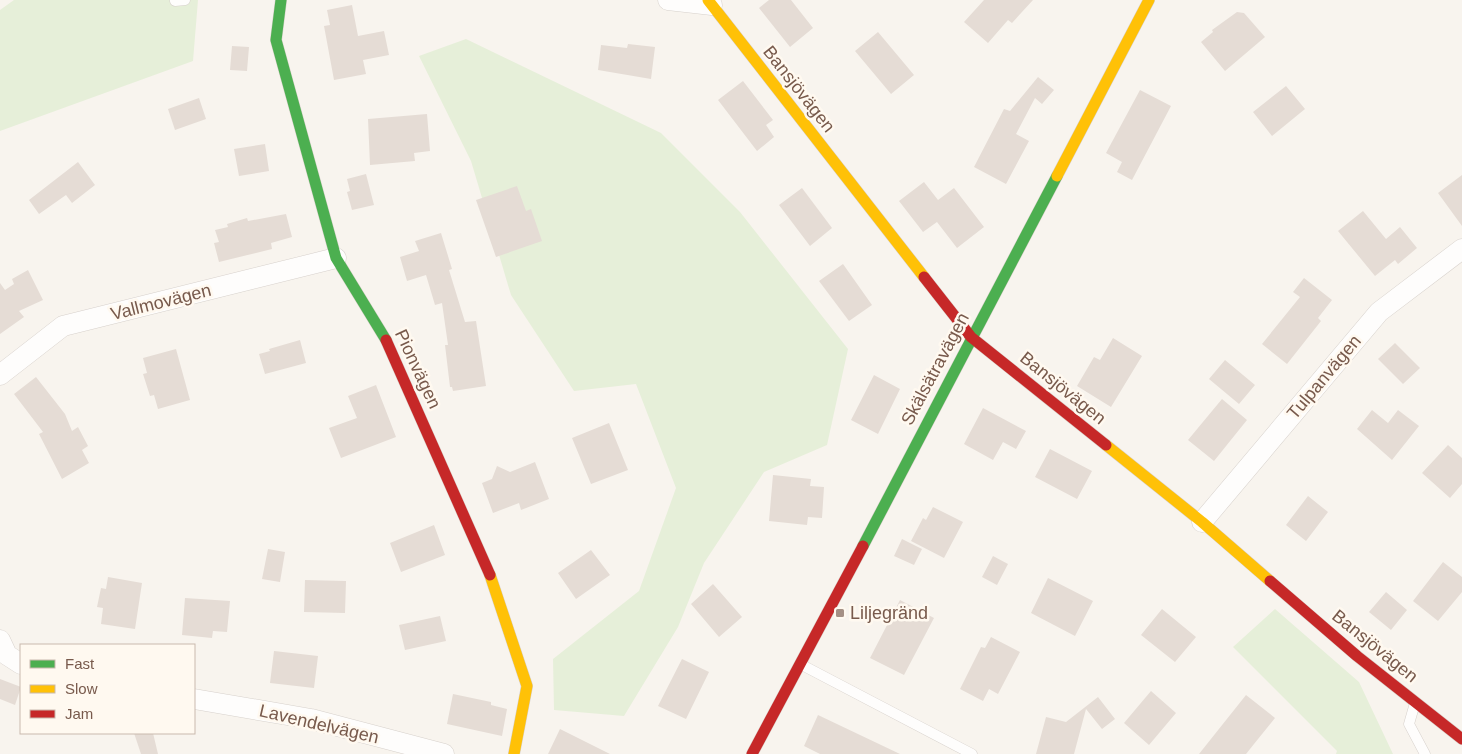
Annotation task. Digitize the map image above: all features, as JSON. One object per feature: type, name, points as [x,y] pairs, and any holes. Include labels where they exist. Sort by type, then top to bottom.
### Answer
[{"type":"street","name":"Pionvägen","points":[[281,0],[276,40],[336,258],[390,346],[493,582],[527,686],[514,754]]},
{"type":"street","points":[[668,0],[710,3]]},
{"type":"street","name":"Skälsätravägen","points":[[752,754],[801,665],[1149,0]]},
{"type":"street","name":"Bansjövägen","points":[[710,3],[971,337],[1202,522],[1357,656],[1462,739]]},
{"type":"street","name":"Tulpanvägen","points":[[1202,522],[1379,312],[1462,249]]},
{"type":"street","name":"Vallmovägen","points":[[0,375],[63,326],[336,258]]},
{"type":"street","points":[[0,640],[7,655],[20,663]]},
{"type":"street","name":"Lavendelvägen","points":[[195,699],[311,719],[444,754]]},
{"type":"lane","points":[[801,665],[972,754]]},
{"type":"lane","points":[[1416,702],[1409,724],[1425,754]]},
{"type":"green space","points":[[14,0],[198,0],[193,61],[0,131],[0,10]]},
{"type":"green space","points":[[466,39],[661,133],[740,212],[848,349],[827,445],[764,472],[704,563],[678,627],[624,716],[554,710],[553,659],[639,591],[676,488],[636,384],[574,391],[511,295],[471,161],[419,56]]},
{"type":"green space","points":[[1275,609],[1359,682],[1393,754],[1336,754],[1337,751],[1233,647]]},
{"type":"building","points":[[769,0],[791,0],[813,28],[790,47],[759,8]]},
{"type":"building","points":[[984,0],[1033,0],[1012,23],[1008,20],[988,43],[964,22]]},
{"type":"building","points":[[352,5],[358,36],[384,31],[389,55],[363,60],[366,74],[334,80],[324,26],[330,25],[327,10]]},
{"type":"building","points":[[1237,12],[1244,13],[1265,37],[1225,71],[1201,42],[1213,32],[1212,30]]},
{"type":"building","points":[[878,32],[914,75],[891,94],[855,51]]},
{"type":"building","points":[[628,44],[655,47],[651,79],[598,70],[601,45],[627,48]]},
{"type":"building","points":[[232,46],[249,47],[247,71],[230,70]]},
{"type":"building","points":[[1038,77],[1054,90],[1042,104],[1035,98],[1016,134],[1029,141],[1006,184],[974,167],[1004,109],[1010,111]]},
{"type":"building","points":[[743,81],[773,120],[766,125],[774,137],[757,151],[718,100]]},
{"type":"building","points":[[1286,86],[1305,109],[1272,136],[1253,112]]},
{"type":"building","points":[[1140,90],[1171,106],[1132,180],[1117,172],[1122,162],[1106,153]]},
{"type":"building","points":[[199,98],[206,119],[175,130],[168,109]]},
{"type":"building","points":[[427,114],[430,151],[414,153],[415,161],[370,165],[368,119]]},
{"type":"building","points":[[265,144],[269,171],[239,176],[234,149]]},
{"type":"building","points":[[78,162],[95,185],[72,203],[66,195],[39,214],[29,200]]},
{"type":"building","points":[[366,174],[374,205],[352,210],[347,192],[350,191],[347,179]]},
{"type":"building","points":[[1462,175],[1462,226],[1438,193]]},
{"type":"building","points":[[924,182],[938,200],[954,188],[984,227],[957,248],[937,222],[923,232],[899,201]]},
{"type":"building","points":[[517,186],[526,211],[531,209],[542,241],[496,257],[476,200]]},
{"type":"building","points":[[802,188],[832,228],[810,246],[779,205]]},
{"type":"building","points":[[1363,211],[1386,239],[1400,227],[1417,248],[1398,264],[1395,260],[1375,276],[1338,231]]},
{"type":"building","points":[[286,214],[292,237],[271,243],[272,249],[219,262],[214,243],[219,242],[215,230],[228,227],[227,224],[247,218],[248,221]]},
{"type":"building","points":[[441,233],[452,269],[449,270],[465,322],[476,321],[486,386],[453,391],[452,387],[450,387],[445,345],[448,345],[442,303],[435,305],[426,275],[407,281],[400,257],[419,251],[415,241]]},
{"type":"building","points":[[843,264],[872,305],[849,321],[819,281]]},
{"type":"building","points":[[28,270],[43,300],[19,311],[24,317],[0,334],[0,283],[5,290],[14,284],[12,279]]},
{"type":"building","points":[[1304,278],[1332,300],[1318,318],[1321,321],[1287,364],[1262,344],[1300,297],[1293,292]]},
{"type":"building","points":[[1113,338],[1142,356],[1111,407],[1077,386],[1094,357],[1100,360]]},
{"type":"building","points":[[300,340],[306,363],[265,374],[259,354],[270,351],[269,349]]},
{"type":"building","points":[[1395,343],[1420,368],[1403,384],[1378,359]]},
{"type":"building","points":[[176,349],[190,400],[158,409],[154,395],[150,396],[143,374],[147,373],[143,358]]},
{"type":"building","points":[[1225,360],[1255,385],[1239,404],[1209,379]]},
{"type":"building","points":[[874,375],[900,389],[878,434],[851,420]]},
{"type":"building","points":[[36,377],[65,414],[72,431],[78,427],[88,446],[82,450],[89,463],[62,479],[39,434],[43,432],[14,394]]},
{"type":"building","points":[[376,385],[396,437],[341,458],[329,428],[357,418],[348,396]]},
{"type":"building","points":[[1222,399],[1247,420],[1214,461],[1188,440]]},
{"type":"building","points":[[983,408],[1026,431],[1016,449],[1003,442],[993,460],[964,444]]},
{"type":"building","points":[[1372,410],[1388,423],[1398,410],[1419,426],[1392,460],[1357,429]]},
{"type":"building","points":[[609,423],[628,470],[591,484],[572,438]]},
{"type":"building","points":[[1448,445],[1462,458],[1462,484],[1450,498],[1422,473]]},
{"type":"building","points":[[1050,449],[1092,471],[1077,499],[1035,477]]},
{"type":"building","points":[[535,462],[549,499],[521,510],[519,503],[493,513],[482,483],[492,479],[497,466],[510,472]]},
{"type":"building","points":[[773,475],[811,479],[810,486],[824,487],[822,518],[808,517],[807,525],[769,521]]},
{"type":"building","points":[[1308,496],[1328,512],[1306,541],[1286,525]]},
{"type":"building","points":[[933,507],[963,522],[944,558],[911,541],[923,518],[926,520]]},
{"type":"building","points":[[434,525],[445,555],[401,572],[390,543]]},
{"type":"building","points":[[902,539],[922,549],[914,565],[894,556]]},
{"type":"building","points":[[268,549],[285,552],[280,582],[262,579]]},
{"type":"building","points":[[591,550],[610,575],[576,599],[558,573]]},
{"type":"building","points":[[993,556],[1008,564],[997,585],[982,577]]},
{"type":"building","points":[[1443,562],[1462,577],[1462,592],[1438,621],[1413,601]]},
{"type":"building","points":[[108,577],[142,583],[135,629],[101,624],[103,608],[97,607],[101,588],[106,589]]},
{"type":"building","points":[[1048,578],[1093,601],[1075,636],[1031,613]]},
{"type":"building","points":[[305,580],[346,581],[345,613],[304,612]]},
{"type":"building","points":[[713,584],[742,617],[719,637],[691,604]]},
{"type":"building","points":[[1386,592],[1407,610],[1391,630],[1369,612]]},
{"type":"building","points":[[185,598],[230,601],[227,632],[213,631],[212,638],[182,635]]},
{"type":"building","points":[[900,600],[934,618],[904,675],[870,658]]},
{"type":"building","points":[[1162,609],[1196,637],[1175,662],[1141,635]]},
{"type":"building","points":[[440,616],[446,641],[405,650],[399,625]]},
{"type":"building","points":[[991,637],[1020,652],[998,694],[989,689],[983,701],[960,689],[981,647],[985,648]]},
{"type":"building","points":[[274,651],[318,656],[314,688],[270,683]]},
{"type":"building","points":[[682,659],[709,672],[686,719],[658,706]]},
{"type":"building","points":[[0,679],[20,687],[15,705],[0,699]]},
{"type":"building","points":[[1151,691],[1176,713],[1149,745],[1124,723]]},
{"type":"building","points":[[453,694],[491,702],[491,705],[507,709],[502,736],[447,724]]},
{"type":"building","points":[[1246,695],[1275,718],[1246,754],[1199,754]]},
{"type":"building","points":[[1098,697],[1115,719],[1102,729],[1086,709],[1074,754],[1036,754],[1046,717],[1066,722]]},
{"type":"building","points":[[818,715],[900,754],[820,754],[804,746]]},
{"type":"building","points":[[560,729],[610,754],[548,754]]},
{"type":"building","points":[[134,734],[153,734],[158,754],[141,754]]},
{"type":"traffic: fast","points":[[281,0],[276,40],[336,258],[386,340]]},
{"type":"traffic: fast","points":[[863,546],[1057,176]]},
{"type":"traffic: slow","points":[[708,0],[924,277]]},
{"type":"traffic: slow","points":[[1057,176],[1149,0]]},
{"type":"traffic: slow","points":[[1106,445],[1202,522],[1270,581]]},
{"type":"traffic: slow","points":[[490,575],[527,686],[514,754]]},
{"type":"traffic: jam","points":[[924,277],[971,337],[1106,445]]},
{"type":"traffic: jam","points":[[386,340],[490,575]]},
{"type":"traffic: jam","points":[[752,754],[863,546]]},
{"type":"traffic: jam","points":[[1270,581],[1357,656],[1462,739]]},
{"type":"place","name":"Liljegränd","points":[[840,613]]}]
